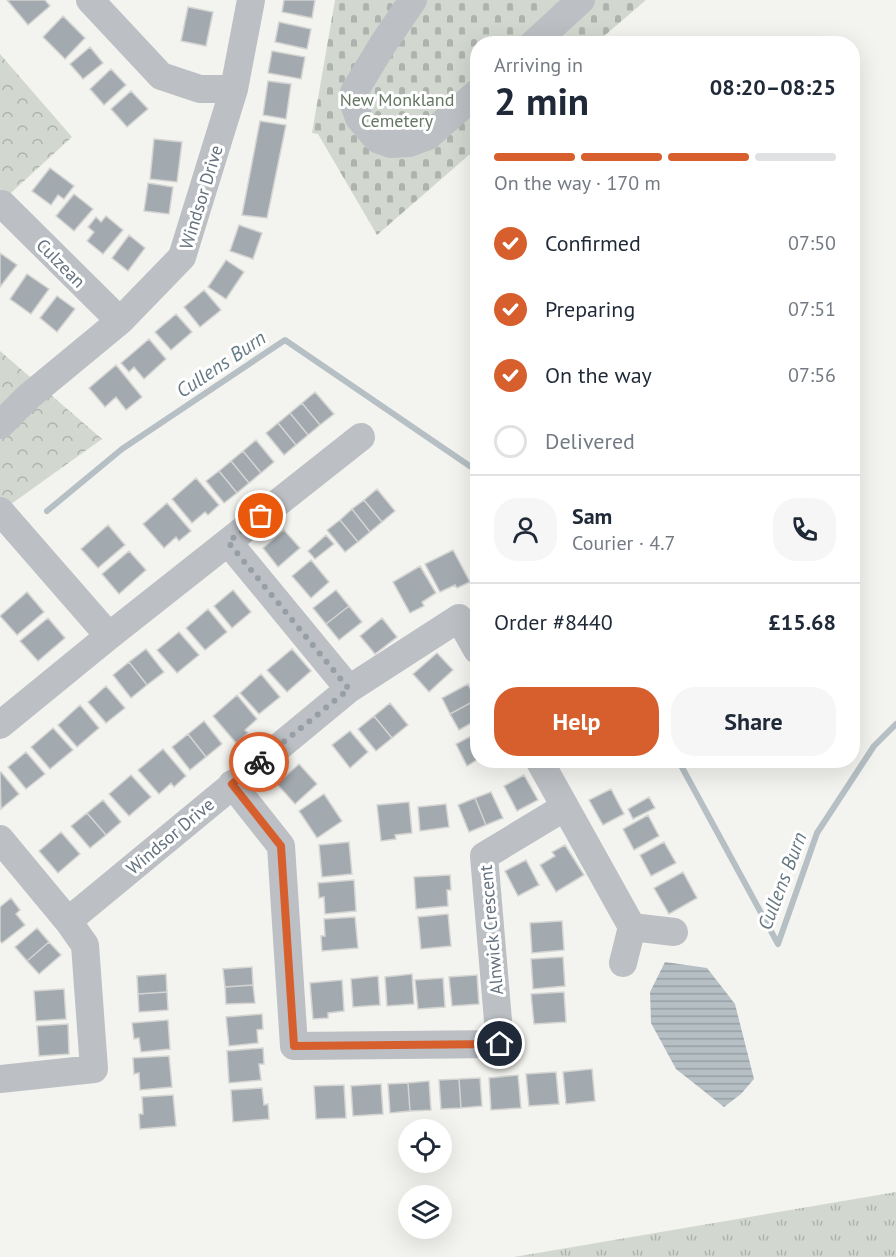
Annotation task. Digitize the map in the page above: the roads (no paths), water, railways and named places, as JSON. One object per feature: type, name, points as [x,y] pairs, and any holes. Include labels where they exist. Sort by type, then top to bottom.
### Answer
[{"type":"street","points":[[90,0],[161,76],[200,89],[234,89]]},
{"type":"street","name":"Windsor Drive","points":[[0,425],[28,397],[120,321],[182,257],[234,89],[251,0]]},
{"type":"street","points":[[413,0],[354,92],[354,104],[358,118],[377,139],[391,144],[409,142],[428,136],[470,99]]},
{"type":"street","points":[[542,36],[581,0]]},
{"type":"street","name":"Culzean","points":[[2,204],[120,321]]},
{"type":"street","points":[[0,725],[108,636],[361,437]]},
{"type":"street","points":[[0,511],[108,636]]},
{"type":"street","points":[[228,542],[349,689],[459,618],[470,638]]},
{"type":"street","name":"Windsor Drive","points":[[68,921],[349,689]]},
{"type":"street","points":[[542,768],[632,927],[623,963]]},
{"type":"street","name":"Alnwick Crescent","points":[[232,784],[281,846],[294,1046],[500,1044],[484,855],[564,807]]},
{"type":"street","points":[[0,839],[85,945],[94,1069],[0,1079]]},
{"type":"street","points":[[632,927],[674,932]]},
{"type":"waterway","name":"Cullens Burn","points":[[47,511],[122,449],[285,340],[470,466]]},
{"type":"waterway","name":"Cullens Burn","points":[[860,767],[874,746],[896,724]]},
{"type":"waterway","name":"Cullens Burn","points":[[682,768],[778,944],[817,833],[860,768]]},
{"type":"park label","name":"New Monkland Cemetery","points":[[397,109]]}]
